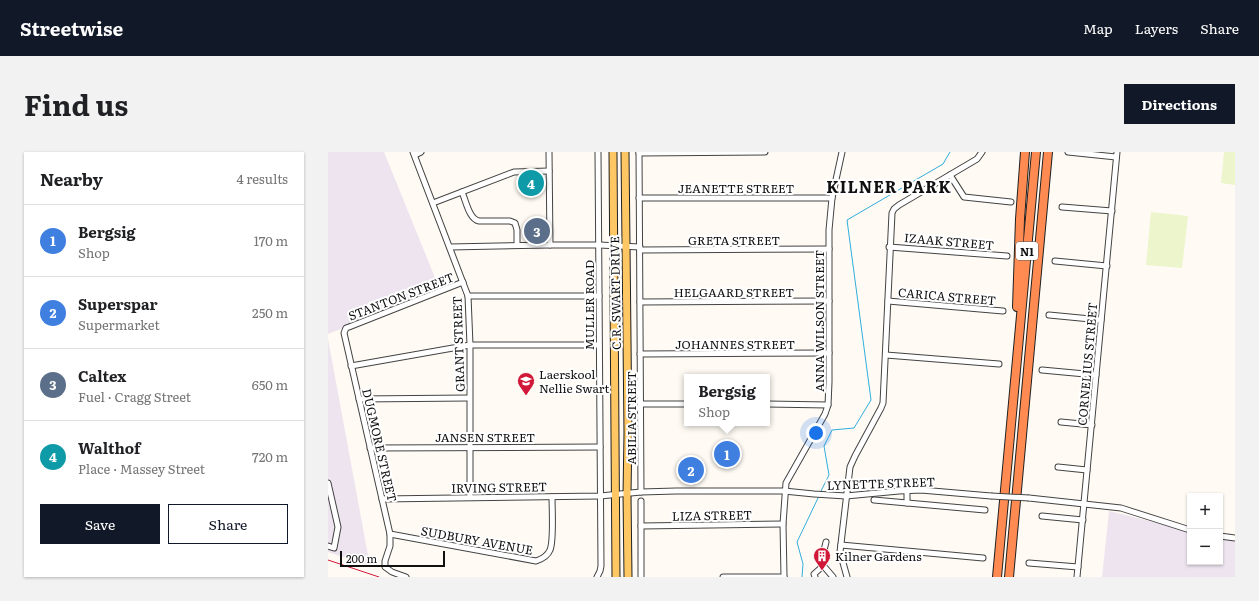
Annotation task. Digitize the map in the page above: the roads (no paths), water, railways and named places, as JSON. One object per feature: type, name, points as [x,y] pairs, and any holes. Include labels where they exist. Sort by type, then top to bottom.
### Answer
[{"type":"highway","points":[[1018,350],[1016,329],[1018,262],[1025,152]]},
{"type":"highway","name":"N1","points":[[996,577],[1036,152]]},
{"type":"highway","name":"N1","points":[[1009,577],[1048,152]]},
{"type":"highway","points":[[1034,299],[1054,152]]},
{"type":"main road","name":"C.R. SWART DRIVE","points":[[614,152],[614,246],[621,495],[628,577]]},
{"type":"main road","name":"C.R. SWART DRIVE","points":[[616,577],[616,513],[628,473],[625,152]]},
{"type":"main road","points":[[614,246],[621,241],[626,223]]},
{"type":"main road","points":[[615,263],[620,251],[626,246]]},
{"type":"street","points":[[414,153],[421,152]]},
{"type":"street","points":[[549,152],[550,245]]},
{"type":"street","name":"MULLER ROAD","points":[[597,577],[601,566],[598,152]]},
{"type":"street","points":[[639,152],[765,152]]},
{"type":"street","name":"ABILIA STREET","points":[[639,152],[642,492]]},
{"type":"street","name":"ANNA WILSON STREET","points":[[784,577],[783,524],[784,491],[786,483],[788,476],[817,429],[828,405],[829,230],[832,198],[842,152]]},
{"type":"street","points":[[847,577],[841,559],[841,545],[846,496],[852,461],[881,408],[886,355],[889,247],[892,215],[894,209],[899,205],[977,159],[982,152]]},
{"type":"street","points":[[1068,152],[1117,154]]},
{"type":"street","name":"GRANT STREET","points":[[414,153],[468,296],[470,345],[470,498]]},
{"type":"street","name":"CORNELIUS STREET","points":[[1077,577],[1117,154]]},
{"type":"street","points":[[433,203],[514,172],[549,170]]},
{"type":"street","points":[[950,175],[964,197],[1011,202]]},
{"type":"street","points":[[462,192],[474,220],[510,221],[515,223],[517,245]]},
{"type":"street","name":"JEANETTE STREET","points":[[639,198],[832,198]]},
{"type":"street","points":[[1062,207],[1112,211]]},
{"type":"street","name":"GRETA STREET","points":[[450,247],[599,245],[626,246],[640,249],[829,249]]},
{"type":"street","name":"IZAAK STREET","points":[[889,247],[1007,256]]},
{"type":"street","points":[[1055,261],[1106,266]]},
{"type":"street","name":"STANTON STREET","points":[[346,328],[463,282]]},
{"type":"street","points":[[468,296],[599,296]]},
{"type":"street","name":"CARICA STREET","points":[[888,300],[1003,311]]},
{"type":"street","name":"HELGAARD STREET","points":[[640,302],[829,301]]},
{"type":"street","points":[[1050,315],[1101,320]]},
{"type":"street","name":"DUGMORE STREET","points":[[346,328],[344,335],[390,534],[390,546],[385,561],[386,567],[392,572],[406,577]]},
{"type":"street","points":[[351,366],[470,345],[600,346]]},
{"type":"street","name":"JOHANNES STREET","points":[[640,354],[829,353]]},
{"type":"street","points":[[886,355],[999,364]]},
{"type":"street","points":[[1042,370],[1096,375]]},
{"type":"street","points":[[359,399],[470,398]]},
{"type":"street","points":[[641,404],[684,404]]},
{"type":"street","points":[[770,404],[828,405]]},
{"type":"street","points":[[1061,422],[1092,425]]},
{"type":"street","name":"JANSEN STREET","points":[[370,448],[600,447]]},
{"type":"street","points":[[1058,467],[1087,470]]},
{"type":"street","points":[[328,483],[338,527],[334,548],[328,546]]},
{"type":"street","points":[[907,490],[907,503]]},
{"type":"street","name":"LYNETTE STREET","points":[[621,495],[642,492],[784,491],[846,496],[907,490],[925,490],[1084,503],[1127,510],[1187,529]]},
{"type":"street","name":"IRVING STREET","points":[[382,499],[621,495]]},
{"type":"street","name":"SUDBURY AVENUE","points":[[390,534],[536,561],[540,560],[547,554],[552,545],[552,496]]},
{"type":"street","points":[[641,500],[642,577]]},
{"type":"street","points":[[874,500],[985,510]]},
{"type":"street","points":[[1042,516],[1083,520]]},
{"type":"street","name":"LIZA STREET","points":[[641,526],[783,524]]},
{"type":"street","points":[[1223,536],[1235,538]]},
{"type":"street","points":[[826,542],[822,562],[823,566],[833,577]]},
{"type":"street","points":[[841,545],[982,558]]},
{"type":"street","points":[[1029,563],[1078,567]]},
{"type":"street","points":[[815,577],[814,574],[823,566]]},
{"type":"street","points":[[723,577],[784,577]]},
{"type":"waterway","points":[[820,493],[829,475],[824,446],[832,430],[854,428],[871,400],[847,220],[943,164],[950,152]]},
{"type":"waterway","points":[[802,577],[803,564],[797,542],[819,496]]},
{"type":"railway","points":[[328,560],[379,577]]},
{"type":"place","name":"Walthof","points":[[531,183]]},
{"type":"place","name":"Caltex","points":[[537,231]]},
{"type":"place","name":"Laerskool Nellie Swart","points":[[526,396]]},
{"type":"place","name":"Bergsig","points":[[727,454]]},
{"type":"place","name":"Superspar","points":[[691,470]]},
{"type":"place","name":"Kilner Gardens","points":[[822,571]]},
{"type":"district","name":"KILNER PARK","points":[[889,186]]}]
